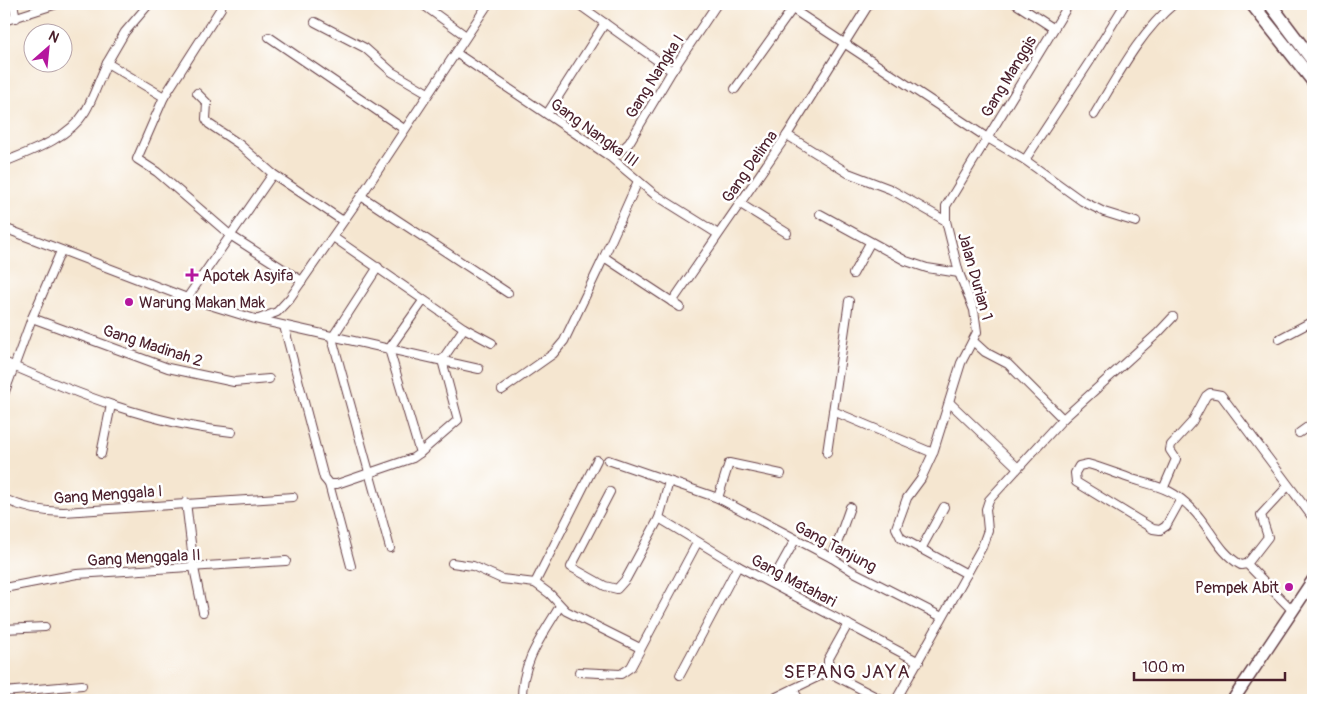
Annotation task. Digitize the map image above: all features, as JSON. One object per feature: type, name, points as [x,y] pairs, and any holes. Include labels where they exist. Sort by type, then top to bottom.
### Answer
[{"type":"highway","points":[[1252,4],[1313,81]]},
{"type":"highway","points":[[1270,4],[1313,61]]},
{"type":"main road","points":[[1233,700],[1313,580]]},
{"type":"street","points":[[13,4],[16,18]]},
{"type":"street","points":[[4,21],[57,4]]},
{"type":"street","points":[[4,162],[30,152],[77,124],[86,111],[107,63],[125,32],[149,4]]},
{"type":"street","points":[[422,4],[466,36]]},
{"type":"street","points":[[255,319],[267,317],[277,312],[302,281],[361,196],[488,4]]},
{"type":"street","points":[[578,4],[672,71]]},
{"type":"street","name":"Gang Nangka I","points":[[609,156],[616,154],[629,143],[672,71],[717,4]]},
{"type":"street","name":"Gang Delima","points":[[672,302],[787,135],[869,4]]},
{"type":"street","points":[[1016,4],[1053,28]]},
{"type":"street","name":"Gang Manggis","points":[[986,137],[1069,4]]},
{"type":"street","points":[[1025,160],[1125,4]]},
{"type":"street","points":[[1094,115],[1133,51],[1174,4]]},
{"type":"street","points":[[735,89],[789,6],[986,137],[1025,160],[1093,207],[1136,222]]},
{"type":"street","points":[[221,8],[164,97],[137,158],[157,172],[230,236],[302,281]]},
{"type":"street","points":[[315,22],[365,48],[392,72],[428,93]]},
{"type":"street","points":[[547,114],[605,23]]},
{"type":"street","points":[[269,37],[404,129]]},
{"type":"street","name":"Gang Nangka III","points":[[456,52],[609,156],[654,194],[718,234]]},
{"type":"street","points":[[107,63],[164,97]]},
{"type":"street","points":[[197,93],[208,102],[206,119],[209,124],[239,144],[273,174],[343,221]]},
{"type":"street","points":[[787,135],[848,173],[890,189],[946,221]]},
{"type":"street","name":"Jalan Durian 1","points":[[973,341],[978,332],[974,310],[959,273],[946,221],[948,201],[986,137]]},
{"type":"street","points":[[187,298],[273,174]]},
{"type":"street","points":[[502,390],[553,354],[564,341],[638,181]]},
{"type":"street","points":[[361,196],[508,294]]},
{"type":"street","points":[[739,203],[787,233]]},
{"type":"street","points":[[820,214],[870,243],[917,266],[959,273]]},
{"type":"street","points":[[4,228],[187,298],[255,319],[332,338],[442,360],[479,370]]},
{"type":"street","points":[[333,237],[423,301],[464,328],[492,343]]},
{"type":"street","points":[[853,274],[870,243]]},
{"type":"street","points":[[4,394],[32,318],[61,251]]},
{"type":"street","points":[[604,257],[680,307]]},
{"type":"street","points":[[378,268],[332,338],[390,548]]},
{"type":"street","points":[[388,349],[423,301]]},
{"type":"street","points":[[827,453],[848,301]]},
{"type":"street","points":[[896,700],[967,574],[988,530],[986,509],[989,500],[1017,467],[1063,419],[1158,333],[1173,317]]},
{"type":"street","name":"Gang Madinah 2","points":[[32,318],[168,368],[234,382],[269,379]]},
{"type":"street","points":[[1279,339],[1313,321]]},
{"type":"street","points":[[284,326],[324,478],[329,484],[351,566]]},
{"type":"street","points":[[329,484],[370,474],[413,458],[458,420],[442,360],[464,328]]},
{"type":"street","points":[[967,574],[901,538],[896,528],[906,498],[921,479],[933,453],[961,364],[973,341],[985,352],[1008,364],[1063,419]]},
{"type":"street","points":[[388,349],[420,453]]},
{"type":"street","points":[[4,362],[111,405],[203,429],[232,432]]},
{"type":"street","points":[[1164,487],[1176,459],[1170,450],[1171,445],[1192,422],[1206,396],[1217,392],[1222,395],[1313,518]]},
{"type":"street","points":[[950,403],[1017,467]]},
{"type":"street","points":[[101,454],[111,405]]},
{"type":"street","points":[[833,411],[933,453]]},
{"type":"street","points":[[1299,433],[1313,423]]},
{"type":"street","points":[[534,583],[597,460]]},
{"type":"street","name":"Gang Tanjung","points":[[608,460],[718,498],[832,558],[854,572],[942,617]]},
{"type":"street","points":[[718,498],[728,463],[781,474]]},
{"type":"street","points":[[1180,498],[1166,526],[1160,530],[1153,529],[1076,482],[1075,473],[1083,464],[1164,487],[1180,498],[1200,518],[1226,554],[1241,565],[1247,564],[1268,536],[1261,515],[1288,486]]},
{"type":"street","points":[[610,492],[571,567],[605,586],[617,589],[622,586],[659,518],[668,485]]},
{"type":"street","name":"Gang Menggala I","points":[[4,499],[22,507],[41,512],[64,512],[186,502],[234,503],[294,497]]},
{"type":"street","points":[[186,502],[194,568],[204,612]]},
{"type":"street","points":[[832,558],[850,507]]},
{"type":"street","points":[[921,548],[944,507]]},
{"type":"street","name":"Gang Matahari","points":[[659,518],[697,543],[738,566],[919,662]]},
{"type":"street","points":[[770,583],[795,540]]},
{"type":"street","points":[[579,672],[621,674],[631,667],[697,543]]},
{"type":"street","name":"Gang Menggala II","points":[[4,588],[77,574],[286,561]]},
{"type":"street","points":[[452,563],[472,566],[502,579],[534,583],[550,594],[560,606],[578,618],[640,648]]},
{"type":"street","points":[[1247,564],[1292,610]]},
{"type":"street","points":[[680,675],[738,566]]},
{"type":"street","points":[[522,700],[522,687],[527,663],[560,606]]},
{"type":"street","points":[[828,672],[828,660],[848,624]]},
{"type":"street","points":[[4,628],[45,627]]},
{"type":"street","points":[[770,700],[828,672]]},
{"type":"street","points":[[828,672],[882,700]]},
{"type":"street","points":[[4,692],[82,685]]},
{"type":"street","points":[[793,689],[799,700]]},
{"type":"place","name":"Apotek Asyifa","points":[[192,275]]},
{"type":"place","name":"Warung Makan Mak","points":[[129,302]]},
{"type":"place","name":"Pempek Abit","points":[[1289,587]]},
{"type":"district","name":"SEPANG JAYA","points":[[847,671]]}]
